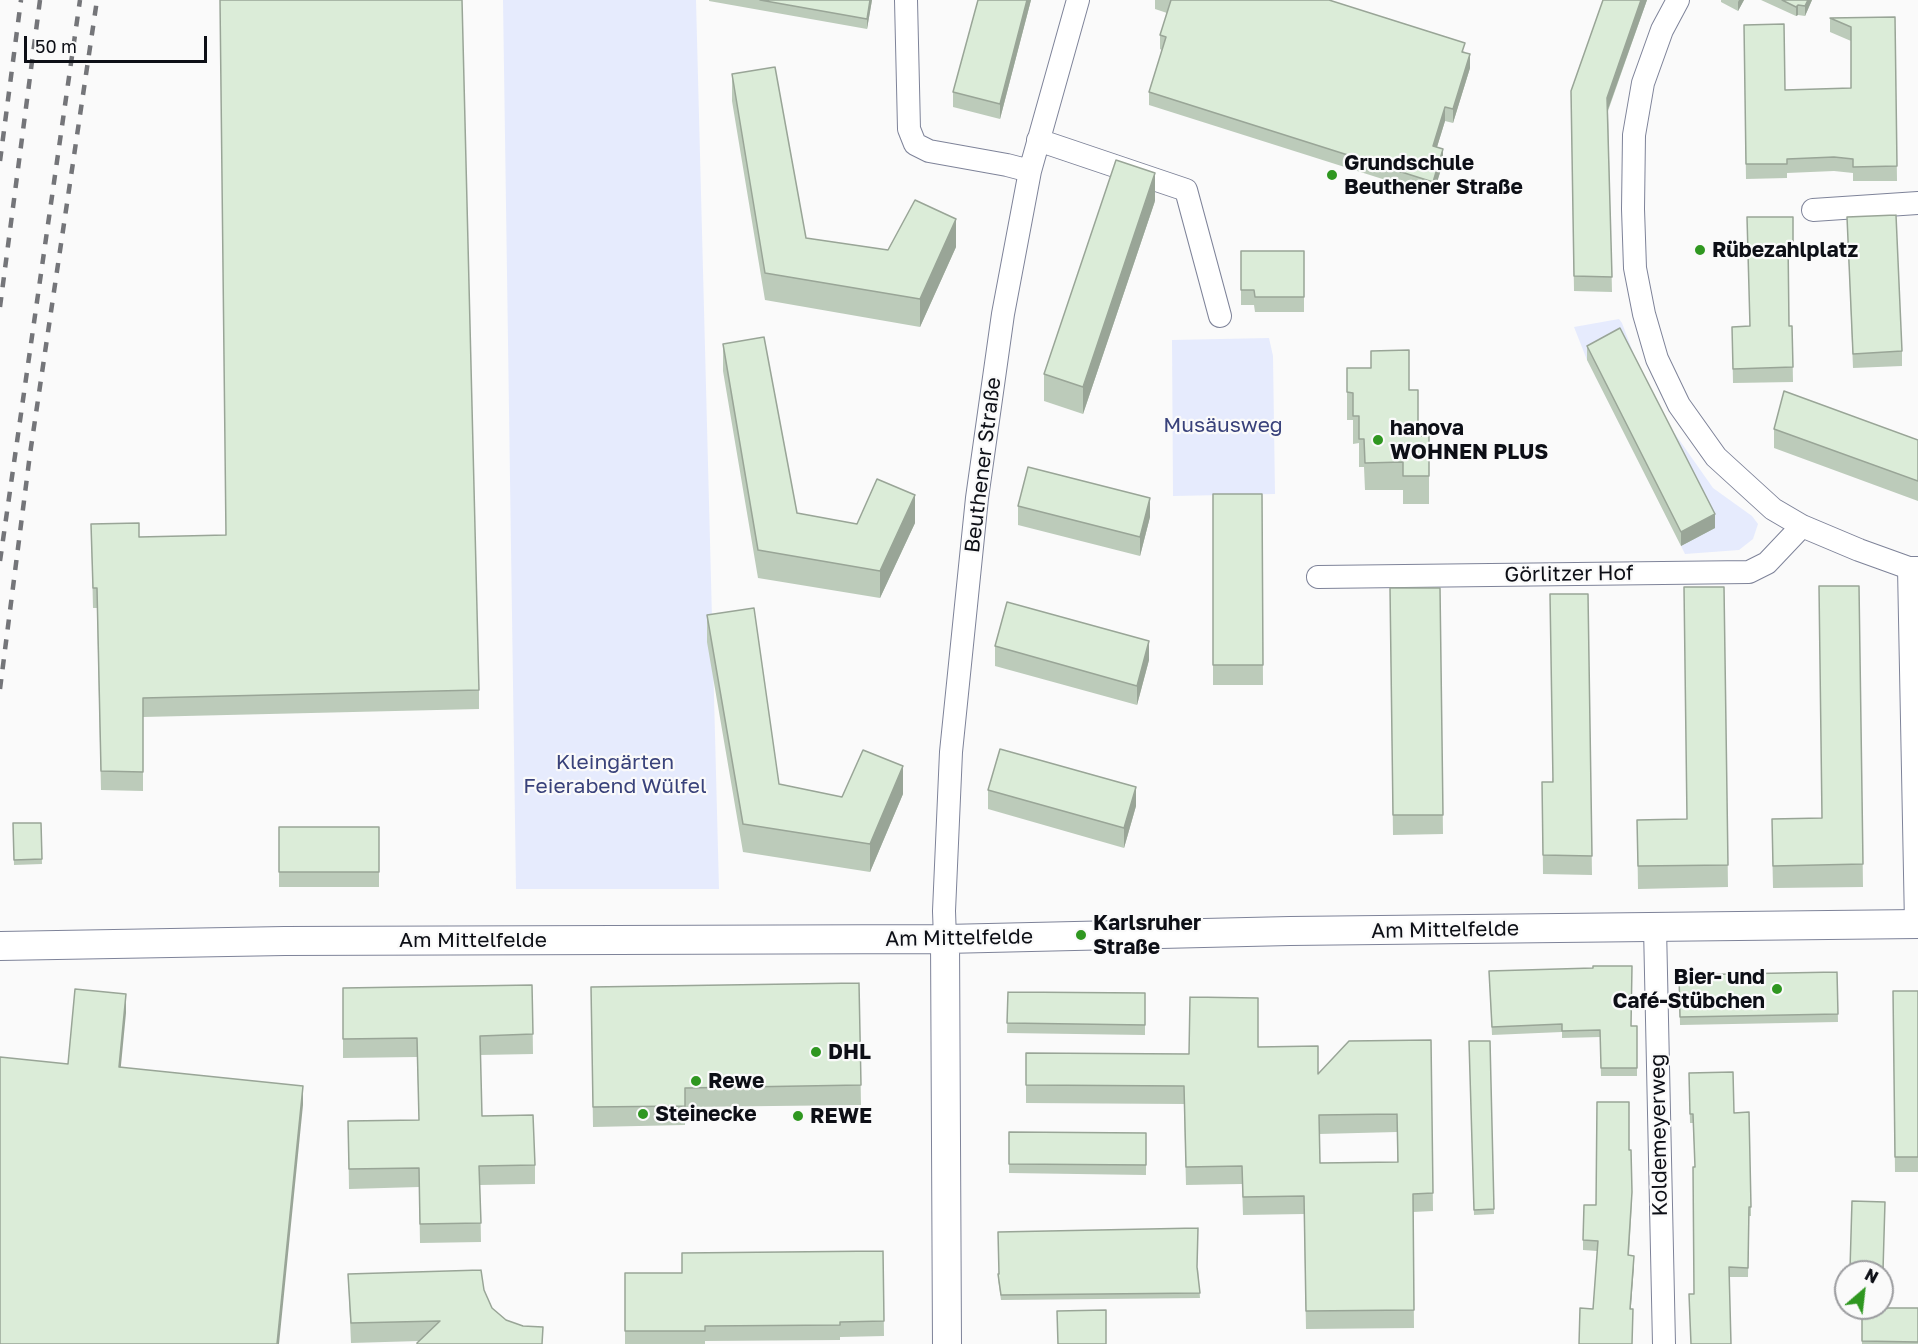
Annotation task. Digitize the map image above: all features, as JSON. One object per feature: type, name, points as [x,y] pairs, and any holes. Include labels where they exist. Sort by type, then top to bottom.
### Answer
[{"type":"street","points":[[906,0],[909,129],[915,144],[929,152],[1030,171]]},
{"type":"street","name":"Beuthener Straße","points":[[945,939],[944,911],[951,752],[977,498],[1003,314],[1030,171],[1078,0]]},
{"type":"street","points":[[1678,0],[1662,30],[1643,83],[1634,135],[1635,268],[1644,314],[1657,359],[1679,405],[1716,457],[1773,509],[1802,526],[1859,550],[1913,568],[1917,924]]},
{"type":"street","points":[[1038,140],[1186,190],[1220,316]]},
{"type":"street","points":[[1813,210],[1918,203]]},
{"type":"street","name":"Görlitzer Hof","points":[[1318,577],[1749,572],[1767,563],[1802,526]]},
{"type":"street","name":"Am Mittelfelde","points":[[0,946],[285,941],[945,939],[1278,932],[1917,924]]},
{"type":"street","name":"Koldemeyerweg","points":[[1655,927],[1664,1344]]},
{"type":"street","points":[[945,939],[947,1344]]},
{"type":"green space","name":"Kleingärten Feierabend Wülfel","points":[[503,0],[696,0],[719,889],[516,889]]},
{"type":"green space","points":[[1619,319],[1661,414],[1713,488],[1752,516],[1758,524],[1753,539],[1739,550],[1685,554],[1681,546],[1714,528],[1587,360],[1574,327]]},
{"type":"green space","name":"Musäusweg","points":[[1269,338],[1273,356],[1275,494],[1173,496],[1172,340]]},
{"type":"building","points":[[220,0],[462,0],[479,690],[143,698],[143,772],[101,771],[97,588],[93,588],[91,524],[139,523],[139,537],[226,535]]},
{"type":"building","points":[[760,0],[870,0],[867,19]]},
{"type":"building","points":[[978,0],[1027,0],[1000,104],[953,92]]},
{"type":"building","points":[[1171,0],[1329,0],[1465,43],[1462,52],[1470,54],[1453,109],[1445,107],[1433,146],[1443,149],[1433,182],[1149,92],[1166,37],[1160,35]]},
{"type":"building","points":[[1603,0],[1641,0],[1607,98],[1612,277],[1574,276],[1571,91]]},
{"type":"building","points":[[1782,0],[1808,0],[1805,6],[1796,7]]},
{"type":"building","points":[[1895,17],[1897,166],[1853,167],[1853,159],[1834,157],[1787,159],[1787,164],[1746,164],[1744,25],[1784,24],[1785,90],[1851,88],[1851,27],[1830,18]]},
{"type":"building","points":[[775,67],[806,238],[888,250],[915,200],[956,219],[920,299],[765,273],[732,74]]},
{"type":"building","points":[[1116,160],[1155,173],[1083,387],[1044,374]]},
{"type":"building","points":[[1896,215],[1902,351],[1853,354],[1847,217]]},
{"type":"building","points":[[1747,217],[1793,217],[1793,241],[1788,241],[1789,326],[1792,326],[1793,367],[1733,369],[1732,327],[1750,326]]},
{"type":"building","points":[[1241,251],[1304,251],[1304,297],[1255,297],[1254,290],[1241,290]]},
{"type":"building","points":[[1620,328],[1715,514],[1681,532],[1587,346]]},
{"type":"building","points":[[764,337],[797,513],[857,524],[877,479],[915,495],[880,571],[758,550],[723,344]]},
{"type":"building","points":[[1409,350],[1409,390],[1418,390],[1418,436],[1429,436],[1429,476],[1403,476],[1403,462],[1365,463],[1364,439],[1359,439],[1359,416],[1353,416],[1353,393],[1347,392],[1347,368],[1371,368],[1371,351]]},
{"type":"building","points":[[1784,391],[1918,440],[1918,481],[1774,429]]},
{"type":"building","points":[[1028,467],[1150,498],[1140,537],[1018,506]]},
{"type":"building","points":[[1213,494],[1262,494],[1263,665],[1213,665]]},
{"type":"building","points":[[1819,586],[1859,586],[1863,864],[1773,866],[1772,819],[1822,818]]},
{"type":"building","points":[[1684,587],[1724,587],[1728,865],[1638,866],[1637,820],[1687,819]]},
{"type":"building","points":[[1390,588],[1440,588],[1443,815],[1393,815]]},
{"type":"building","points":[[1550,594],[1588,594],[1592,856],[1543,855],[1542,782],[1553,782]]},
{"type":"building","points":[[1007,602],[1149,641],[1137,686],[995,646]]},
{"type":"building","points":[[754,608],[779,784],[842,797],[863,750],[903,766],[870,844],[743,824],[707,615]]},
{"type":"building","points":[[1000,749],[1136,787],[1124,828],[988,790]]},
{"type":"building","points":[[13,823],[41,823],[42,859],[14,860]]},
{"type":"building","points":[[279,827],[379,827],[379,872],[279,872]]},
{"type":"building","points":[[1593,966],[1632,966],[1631,1026],[1637,1026],[1637,1068],[1601,1068],[1600,1030],[1562,1031],[1562,1024],[1492,1027],[1489,971],[1593,968]]},
{"type":"building","points":[[1837,972],[1838,1014],[1680,1017],[1679,975]]},
{"type":"building","points":[[859,983],[861,1085],[685,1088],[685,1106],[593,1107],[591,987]]},
{"type":"building","points":[[532,985],[533,1034],[480,1036],[482,1116],[533,1115],[535,1165],[479,1166],[481,1223],[420,1224],[419,1168],[349,1169],[348,1121],[419,1120],[417,1038],[343,1039],[343,988]]},
{"type":"building","points":[[75,989],[126,994],[119,1067],[303,1086],[277,1344],[0,1344],[0,1057],[68,1064]]},
{"type":"building","points":[[1893,991],[1918,991],[1918,1157],[1895,1157]]},
{"type":"building","points":[[1008,992],[1145,993],[1145,1025],[1007,1023]]},
{"type":"building","points":[[1190,997],[1258,998],[1258,1047],[1318,1046],[1318,1074],[1349,1041],[1431,1040],[1433,1193],[1413,1194],[1414,1310],[1306,1311],[1304,1196],[1243,1197],[1242,1166],[1186,1167],[1184,1086],[1026,1085],[1026,1053],[1189,1054]],"holes":[[[1397,1114],[1398,1162],[1320,1163],[1319,1115]]]},
{"type":"building","points":[[1469,1041],[1490,1041],[1494,1209],[1474,1210]]},
{"type":"building","points":[[1733,1072],[1734,1113],[1749,1112],[1751,1207],[1749,1207],[1748,1268],[1729,1267],[1731,1344],[1691,1344],[1689,1294],[1694,1294],[1693,1167],[1695,1167],[1689,1073]]},
{"type":"building","points":[[1597,1102],[1629,1102],[1632,1192],[1628,1255],[1634,1256],[1630,1309],[1633,1309],[1632,1344],[1579,1344],[1580,1308],[1593,1309],[1598,1241],[1583,1240],[1584,1205],[1596,1205]]},
{"type":"building","points":[[1009,1132],[1146,1133],[1146,1165],[1009,1164]]},
{"type":"building","points":[[1852,1201],[1885,1202],[1883,1260],[1850,1260]]},
{"type":"building","points":[[1198,1228],[1197,1267],[1200,1293],[1001,1295],[998,1274],[998,1232]]},
{"type":"building","points":[[883,1251],[884,1321],[840,1322],[840,1325],[705,1326],[705,1331],[625,1331],[625,1273],[682,1273],[682,1253]]},
{"type":"building","points":[[481,1270],[484,1290],[492,1308],[506,1320],[523,1326],[543,1327],[542,1344],[417,1344],[440,1321],[351,1323],[348,1274]]},
{"type":"building","points":[[1894,1308],[1918,1308],[1918,1342],[1862,1341],[1862,1320],[1894,1320]]},
{"type":"building","points":[[1106,1310],[1106,1344],[1058,1344],[1057,1311]]},
{"type":"railway","points":[[0,161],[21,0]]},
{"type":"railway","points":[[0,307],[40,0]]},
{"type":"railway","points":[[0,561],[80,0]]},
{"type":"railway","points":[[0,689],[30,454],[97,0]]},
{"type":"place","name":"Grundschule Beuthener Straße","points":[[1332,175]]},
{"type":"place","name":"Rübezahlplatz","points":[[1700,250]]},
{"type":"place","name":"hanova WOHNEN PLUS","points":[[1378,440]]},
{"type":"place","name":"Karlsruher Straße","points":[[1081,935]]},
{"type":"place","name":"Bier- und Café-Stübchen","points":[[1777,989]]},
{"type":"place","name":"DHL","points":[[816,1052]]},
{"type":"place","name":"Rewe","points":[[696,1081]]},
{"type":"place","name":"Steinecke","points":[[643,1114]]},
{"type":"place","name":"REWE","points":[[798,1116]]}]
